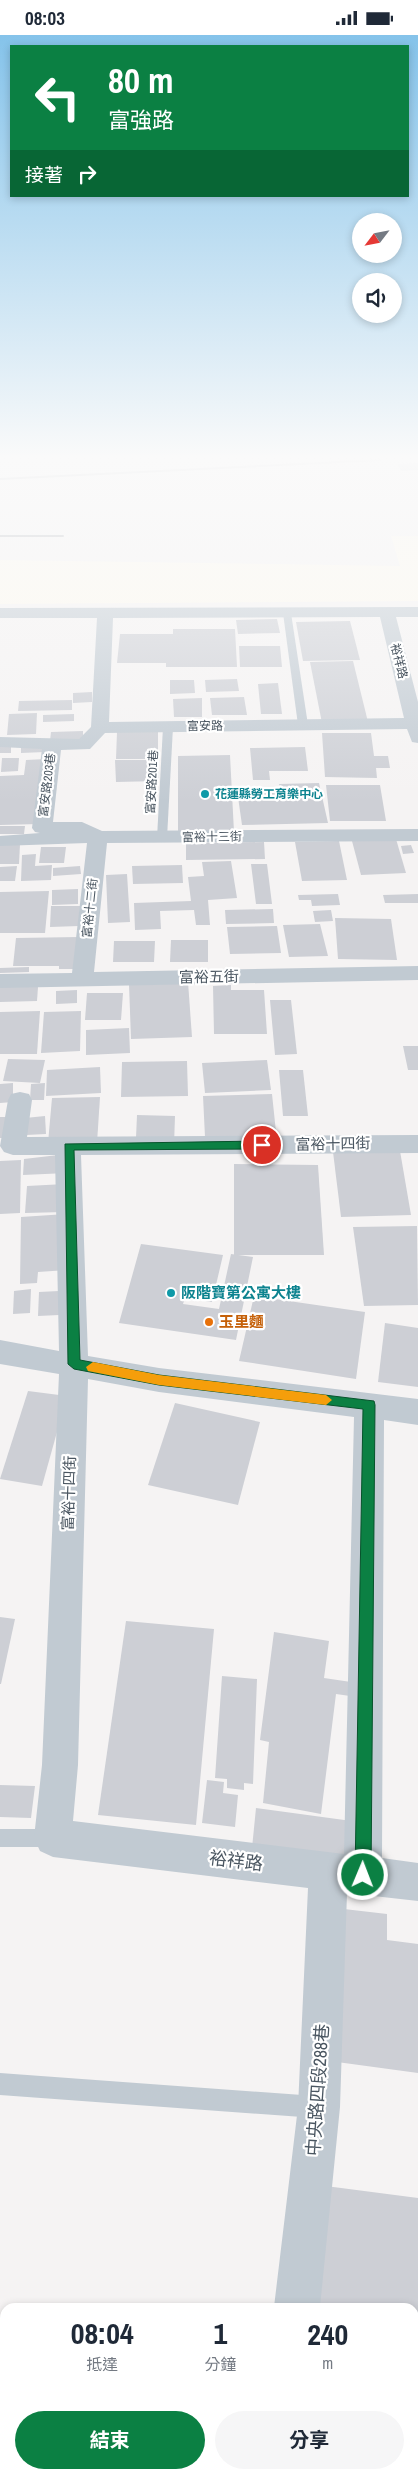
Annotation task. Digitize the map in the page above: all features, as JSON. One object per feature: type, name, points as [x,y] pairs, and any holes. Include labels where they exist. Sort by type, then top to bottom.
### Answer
[{"type":"street","name":"裕祥路","points":[[387,612],[417,728]]},
{"type":"street","points":[[0,613],[418,612]]},
{"type":"street","points":[[0,742],[84,745],[100,727],[105,614]]},
{"type":"street","name":"富安路","points":[[100,727],[303,725],[417,728]]},
{"type":"street","name":"富安路203巷","points":[[52,744],[42,828],[82,828],[98,837]]},
{"type":"street","name":"富裕十三街","points":[[6,841],[98,837],[418,835]]},
{"type":"street","name":"富裕十二街","points":[[82,979],[98,837]]},
{"type":"street","name":"富裕五街","points":[[0,981],[418,973]]},
{"type":"street","name":"富裕十四街","points":[[20,1100],[13,1146],[418,1143]]},
{"type":"street","name":"富裕十四街","points":[[54,1838],[60,1765],[74,1364],[68,1147]]},
{"type":"street","points":[[0,1352],[159,1380],[418,1412]]},
{"type":"street","name":"中央路四段288巷","points":[[297,2303],[345,1873],[369,1405]]},
{"type":"street","name":"裕祥路","points":[[54,1838],[418,1882]]},
{"type":"lane","points":[[287,613],[303,725]]},
{"type":"lane","name":"富安路201巷","points":[[162,838],[168,727]]},
{"type":"lane","points":[[0,1837],[54,1838]]},
{"type":"lane","points":[[0,2084],[319,2107]]},
{"type":"shaded area","points":[[0,574],[418,574],[418,601],[0,604]]},
{"type":"building","points":[[277,619],[280,633],[238,634],[236,620]]},
{"type":"building","points":[[350,621],[360,660],[303,661],[296,622]]},
{"type":"building","points":[[173,629],[235,629],[237,667],[166,667],[166,663],[117,663],[120,634],[173,634]]},
{"type":"building","points":[[239,646],[280,646],[282,667],[240,667]]},
{"type":"building","points":[[353,661],[368,722],[322,723],[310,662]]},
{"type":"building","points":[[237,679],[239,691],[206,692],[205,680]]},
{"type":"building","points":[[170,680],[194,680],[195,693],[170,694]]},
{"type":"building","points":[[278,683],[282,714],[261,714],[258,684]]},
{"type":"building","points":[[92,692],[92,702],[73,703],[73,693]]},
{"type":"building","points":[[244,697],[247,715],[212,715],[210,698]]},
{"type":"building","points":[[202,698],[202,717],[174,717],[173,699]]},
{"type":"building","points":[[72,700],[72,710],[18,711],[19,701]]},
{"type":"building","points":[[37,713],[36,734],[7,735],[9,714]]},
{"type":"building","points":[[74,714],[74,721],[43,722],[43,715]]},
{"type":"building","points":[[83,731],[83,740],[50,741],[51,732]]},
{"type":"building","points":[[158,731],[158,759],[116,759],[117,732]]},
{"type":"building","points":[[322,733],[371,733],[374,756],[388,756],[390,768],[376,768],[377,778],[325,777]]},
{"type":"building","points":[[0,744],[11,744],[11,753],[0,753]]},
{"type":"building","points":[[21,745],[46,745],[45,752],[21,753]]},
{"type":"building","points":[[305,747],[308,771],[269,771],[270,780],[253,780],[250,748]]},
{"type":"building","name":"花蓮縣勞工育樂中心","points":[[230,755],[234,832],[178,832],[178,756]]},
{"type":"building","points":[[2,758],[19,758],[18,771],[1,772]]},
{"type":"building","points":[[46,759],[39,824],[0,825],[0,776],[24,775],[26,760]]},
{"type":"building","points":[[115,760],[158,760],[159,781],[116,782]]},
{"type":"building","points":[[319,783],[328,823],[242,825],[237,790],[280,789],[279,784]]},
{"type":"building","points":[[326,785],[380,785],[386,821],[330,821]]},
{"type":"building","points":[[0,826],[25,826],[24,834],[0,834]]},
{"type":"building","points":[[396,839],[406,873],[361,875],[352,841]]},
{"type":"building","points":[[339,841],[347,880],[302,881],[295,842]]},
{"type":"building","points":[[264,842],[265,859],[186,860],[186,843]]},
{"type":"building","points":[[20,844],[19,864],[0,864],[0,845]]},
{"type":"building","points":[[411,845],[414,853],[403,854],[401,846]]},
{"type":"building","points":[[41,847],[66,847],[64,863],[39,863]]},
{"type":"building","points":[[36,854],[35,866],[52,865],[51,880],[21,881],[22,855]]},
{"type":"building","points":[[231,861],[237,898],[208,900],[210,925],[196,925],[194,910],[160,911],[161,929],[135,930],[134,903],[191,901],[188,877],[204,876],[202,862]]},
{"type":"building","points":[[251,864],[267,864],[272,904],[256,904]]},
{"type":"building","points":[[182,865],[183,883],[133,884],[132,866]]},
{"type":"building","points":[[17,866],[15,881],[0,881],[0,867]]},
{"type":"building","points":[[80,866],[81,874],[53,876],[53,868]]},
{"type":"building","points":[[127,874],[130,922],[108,923],[106,875]]},
{"type":"building","points":[[78,889],[78,904],[52,905],[52,890]]},
{"type":"building","points":[[49,891],[45,933],[0,933],[0,892]]},
{"type":"building","points":[[338,894],[340,905],[312,906],[311,900],[299,900],[298,895]]},
{"type":"building","points":[[418,894],[418,903],[385,903],[383,895]]},
{"type":"building","points":[[51,906],[80,906],[79,926],[50,927]]},
{"type":"building","points":[[273,909],[274,923],[226,924],[225,910]]},
{"type":"building","points":[[331,910],[333,921],[315,922],[313,911]]},
{"type":"building","points":[[335,918],[391,919],[397,960],[338,959]]},
{"type":"building","points":[[320,924],[328,956],[289,957],[283,925]]},
{"type":"building","points":[[277,926],[281,953],[230,954],[227,927]]},
{"type":"building","points":[[79,937],[77,969],[59,969],[59,966],[13,966],[16,938]]},
{"type":"building","points":[[171,940],[208,940],[208,962],[170,962]]},
{"type":"building","points":[[114,941],[155,941],[154,962],[113,962]]},
{"type":"building","points":[[29,967],[29,972],[0,973],[0,968]]},
{"type":"building","points":[[188,982],[192,1037],[131,1039],[129,984]]},
{"type":"building","points":[[231,985],[231,990],[264,990],[267,1034],[214,1034],[213,986]]},
{"type":"building","points":[[0,987],[38,987],[37,1001],[0,1002]]},
{"type":"building","points":[[77,990],[77,1003],[56,1004],[56,991]]},
{"type":"building","points":[[87,993],[123,993],[121,1020],[85,1020]]},
{"type":"building","points":[[270,1000],[291,1000],[297,1054],[275,1055]]},
{"type":"building","points":[[40,1011],[37,1054],[0,1054],[0,1012]]},
{"type":"building","points":[[81,1011],[80,1051],[41,1053],[44,1012]]},
{"type":"building","points":[[129,1028],[130,1053],[86,1055],[86,1030]]},
{"type":"building","points":[[403,1046],[418,1046],[418,1070],[408,1070]]},
{"type":"building","points":[[8,1059],[45,1060],[40,1083],[3,1081]]},
{"type":"building","points":[[267,1060],[271,1090],[205,1093],[202,1063]]},
{"type":"building","points":[[187,1061],[188,1096],[121,1097],[122,1062]]},
{"type":"building","points":[[100,1067],[101,1093],[46,1096],[47,1070]]},
{"type":"building","points":[[279,1070],[303,1070],[308,1116],[283,1116]]},
{"type":"building","points":[[13,1083],[13,1102],[0,1103],[0,1084]]},
{"type":"building","points":[[45,1083],[44,1100],[30,1100],[31,1084]]},
{"type":"building","points":[[272,1094],[276,1132],[253,1133],[253,1138],[205,1137],[203,1096]]},
{"type":"building","points":[[100,1097],[97,1143],[48,1143],[52,1098]]},
{"type":"building","points":[[137,1115],[175,1116],[174,1145],[136,1138]]},
{"type":"building","points":[[45,1116],[46,1134],[26,1135],[25,1118]]},
{"type":"building","points":[[0,1117],[8,1117],[6,1138],[0,1138]]},
{"type":"building","points":[[400,1151],[411,1215],[341,1217],[333,1152]]},
{"type":"building","points":[[67,1154],[67,1173],[23,1175],[24,1159]]},
{"type":"building","points":[[21,1160],[20,1213],[0,1214],[0,1161]]},
{"type":"building","points":[[234,1164],[318,1165],[324,1255],[234,1255]]},
{"type":"building","points":[[65,1184],[64,1212],[25,1213],[27,1186]]},
{"type":"building","points":[[66,1214],[67,1270],[38,1272],[37,1283],[20,1284],[21,1217]]},
{"type":"building","points":[[417,1226],[418,1305],[364,1306],[353,1227]]},
{"type":"building","name":"阪階寶第公寓大樓","points":[[141,1244],[223,1255],[212,1302],[185,1298],[183,1304],[219,1309],[231,1254],[253,1257],[236,1340],[119,1323]]},
{"type":"building","points":[[31,1289],[30,1313],[13,1314],[14,1291]]},
{"type":"building","points":[[59,1291],[59,1315],[38,1316],[39,1292]]},
{"type":"building","points":[[254,1296],[365,1312],[356,1379],[239,1361]]},
{"type":"building","points":[[385,1323],[418,1328],[418,1387],[378,1382]]},
{"type":"building","points":[[28,1391],[67,1396],[42,1486],[0,1479]]},
{"type":"building","points":[[175,1403],[260,1422],[238,1505],[148,1485]]},
{"type":"building","points":[[0,1617],[15,1619],[1,1684],[0,1684]]},
{"type":"building","points":[[126,1621],[214,1629],[196,1825],[98,1815]]},
{"type":"building","points":[[274,1632],[329,1641],[324,1678],[351,1682],[350,1696],[336,1694],[321,1814],[263,1803],[269,1742],[260,1740]]},
{"type":"building","points":[[222,1676],[257,1679],[253,1784],[244,1783],[244,1790],[227,1788],[227,1779],[215,1778]]},
{"type":"building","points":[[207,1780],[224,1782],[223,1793],[238,1795],[235,1827],[202,1823]]},
{"type":"building","points":[[0,1785],[35,1786],[31,1818],[0,1817]]},
{"type":"building","points":[[256,1808],[359,1822],[357,1863],[252,1848]]},
{"type":"building","points":[[344,1909],[387,1914],[387,1940],[418,1944],[418,2073],[337,2062]]},
{"type":"building","points":[[318,2185],[418,2198],[418,2303],[313,2303]]},
{"type":"slow traffic","points":[[93,1367],[159,1380],[326,1400]]},
{"type":"place","name":"花蓮縣勞工育樂中心","points":[[205,794]]},
{"type":"place","name":"阪階寶第公寓大樓","points":[[171,1293]]},
{"type":"place","name":"玉里麵","points":[[209,1322]]},
{"type":"route","points":[[262,1145],[68,1147],[74,1364],[159,1380],[369,1405],[363,1875]]}]
